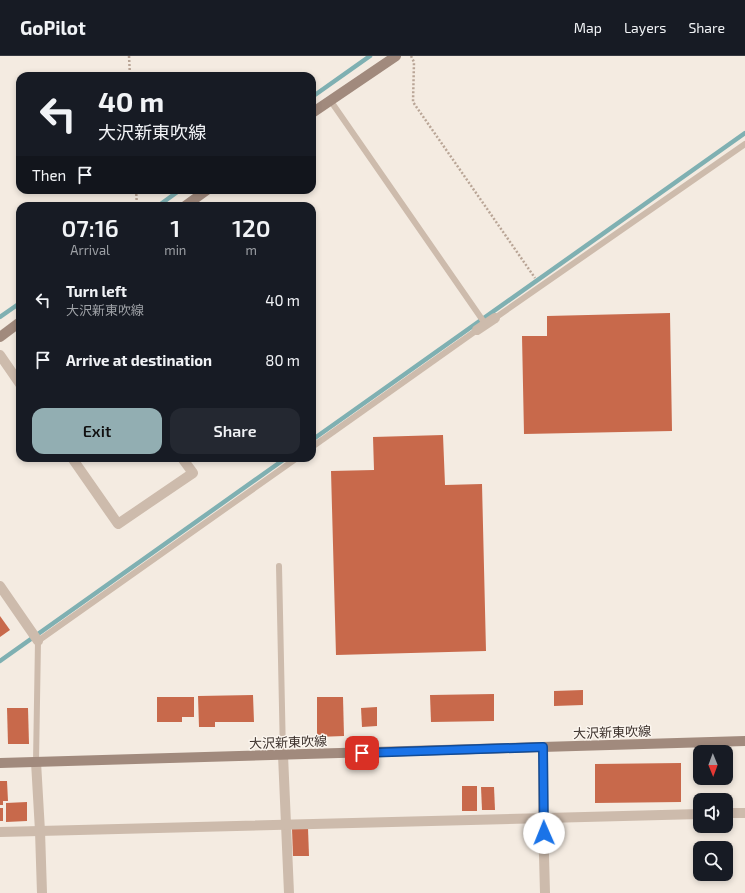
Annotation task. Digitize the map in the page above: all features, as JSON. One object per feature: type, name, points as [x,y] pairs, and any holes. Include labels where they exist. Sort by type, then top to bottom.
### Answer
[{"type":"main road","points":[[316,110],[396,56]]},
{"type":"main road","points":[[190,202],[202,194]]},
{"type":"main road","points":[[0,337],[16,325]]},
{"type":"main road","name":"大沢新東吹線","points":[[0,763],[745,741]]},
{"type":"street","points":[[482,328],[495,318]]},
{"type":"street","points":[[0,356],[16,378]]},
{"type":"street","points":[[75,462],[118,524],[193,473],[185,462]]},
{"type":"street","points":[[0,586],[38,641]]},
{"type":"street","points":[[543,747],[545,893]]},
{"type":"street","points":[[283,755],[289,893]]},
{"type":"street","points":[[36,762],[42,893]]},
{"type":"street","points":[[733,814],[745,813]]},
{"type":"street","points":[[0,832],[693,814]]},
{"type":"lane","points":[[316,444],[482,328],[330,100]]},
{"type":"lane","points":[[495,318],[745,144]]},
{"type":"lane","points":[[36,762],[38,641],[291,462]]},
{"type":"lane","points":[[279,566],[283,755]]},
{"type":"path","points":[[129,56],[130,72]]},
{"type":"path","points":[[411,56],[414,62],[413,102],[541,287]]},
{"type":"building","points":[[670,313],[672,431],[524,434],[522,336],[547,336],[547,316]]},
{"type":"building","points":[[443,435],[445,485],[482,484],[486,651],[336,655],[331,471],[374,470],[373,437]]},
{"type":"building","points":[[0,616],[10,630],[0,637]]},
{"type":"building","points":[[583,690],[583,705],[554,706],[554,691]]},
{"type":"building","points":[[494,694],[494,721],[431,722],[430,695]]},
{"type":"building","points":[[253,695],[254,722],[215,722],[215,727],[199,727],[198,696]]},
{"type":"building","points":[[157,697],[194,697],[194,717],[182,717],[182,722],[157,722]]},
{"type":"building","points":[[317,697],[343,697],[344,736],[317,737]]},
{"type":"building","points":[[377,707],[377,726],[362,727],[361,708]]},
{"type":"building","points":[[7,708],[28,708],[29,744],[8,744]]},
{"type":"building","points":[[681,763],[681,802],[595,803],[595,764]]},
{"type":"building","points":[[0,781],[7,781],[8,801],[3,801],[3,805],[0,805]]},
{"type":"building","points":[[462,786],[477,786],[477,811],[462,811]]},
{"type":"building","points":[[481,787],[494,787],[495,810],[482,810]]},
{"type":"building","points":[[27,802],[27,821],[6,822],[6,803]]},
{"type":"building","points":[[0,808],[3,808],[3,821],[0,821]]},
{"type":"building","points":[[308,828],[309,856],[293,856],[292,829]]},
{"type":"waterway","points":[[316,94],[370,56]]},
{"type":"waterway","points":[[316,437],[745,133]]},
{"type":"waterway","points":[[164,202],[174,194]]},
{"type":"waterway","points":[[0,317],[16,306]]},
{"type":"waterway","points":[[0,661],[280,462]]},
{"type":"route","points":[[362,753],[543,747],[544,833]]}]
